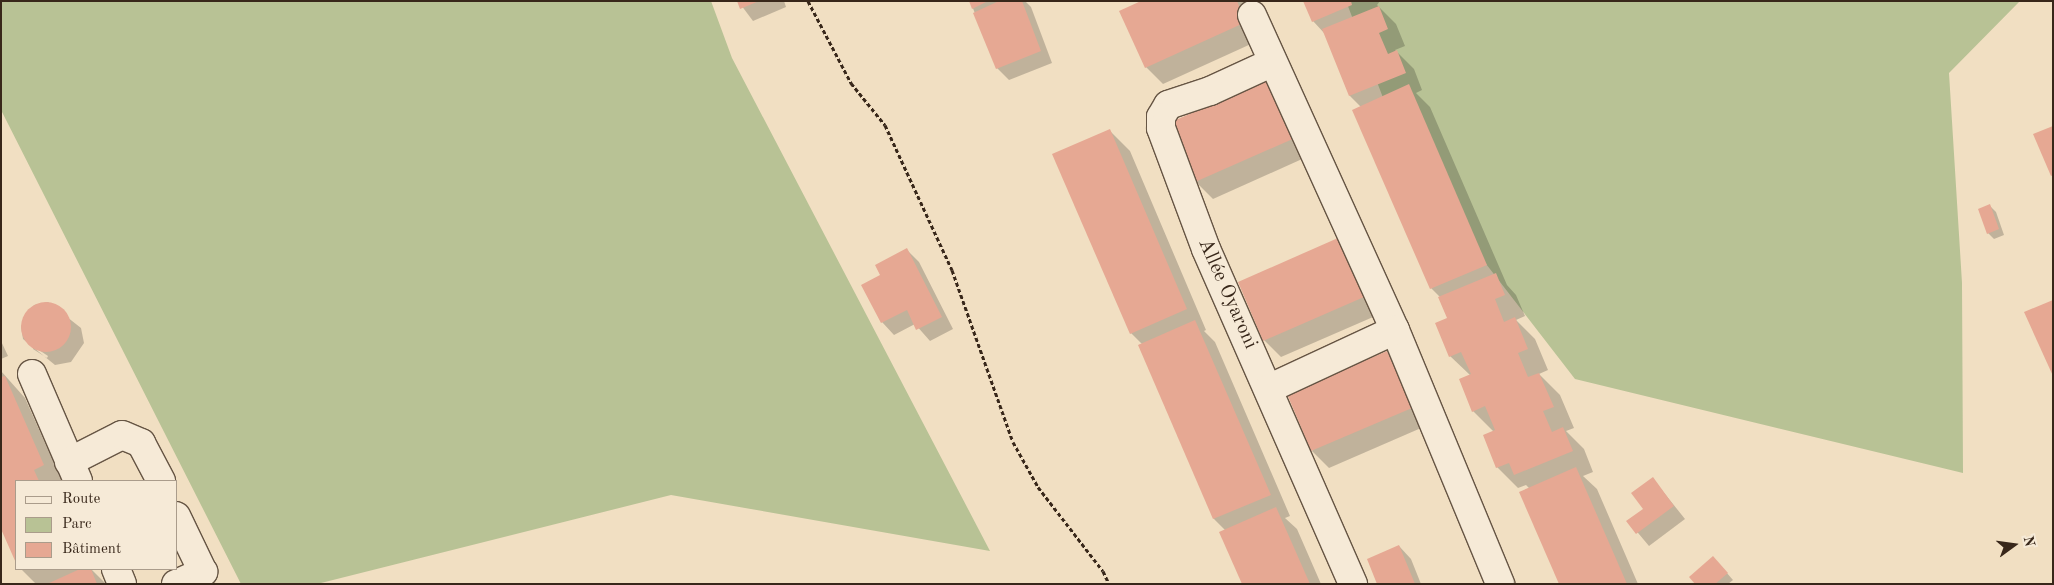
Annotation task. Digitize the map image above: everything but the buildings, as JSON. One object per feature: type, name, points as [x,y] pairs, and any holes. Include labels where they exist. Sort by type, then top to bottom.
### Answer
[{"type":"street","points":[[1252,15],[1271,63],[1394,330],[1500,584]]},
{"type":"street","name":"Allée Oyaroni","points":[[1271,63],[1210,91],[1168,105],[1161,117],[1161,128],[1206,249],[1354,584]]},
{"type":"street","points":[[1268,389],[1394,330]]},
{"type":"street","points":[[32,374],[74,472],[122,435],[141,444],[160,480]]},
{"type":"street","points":[[176,584],[203,572],[178,520]]},
{"type":"street","points":[[116,570],[122,584]]},
{"type":"path","points":[[808,1],[852,83],[885,125],[952,270],[1014,442],[1038,487],[1103,571],[1109,584]]},
{"type":"green space","points":[[1,1],[711,1],[732,58],[990,551],[671,495],[317,584],[241,584],[1,110]]},
{"type":"green space","points":[[1346,1],[2020,1],[1949,73],[1962,283],[1963,473],[1575,379],[1408,163]]}]
